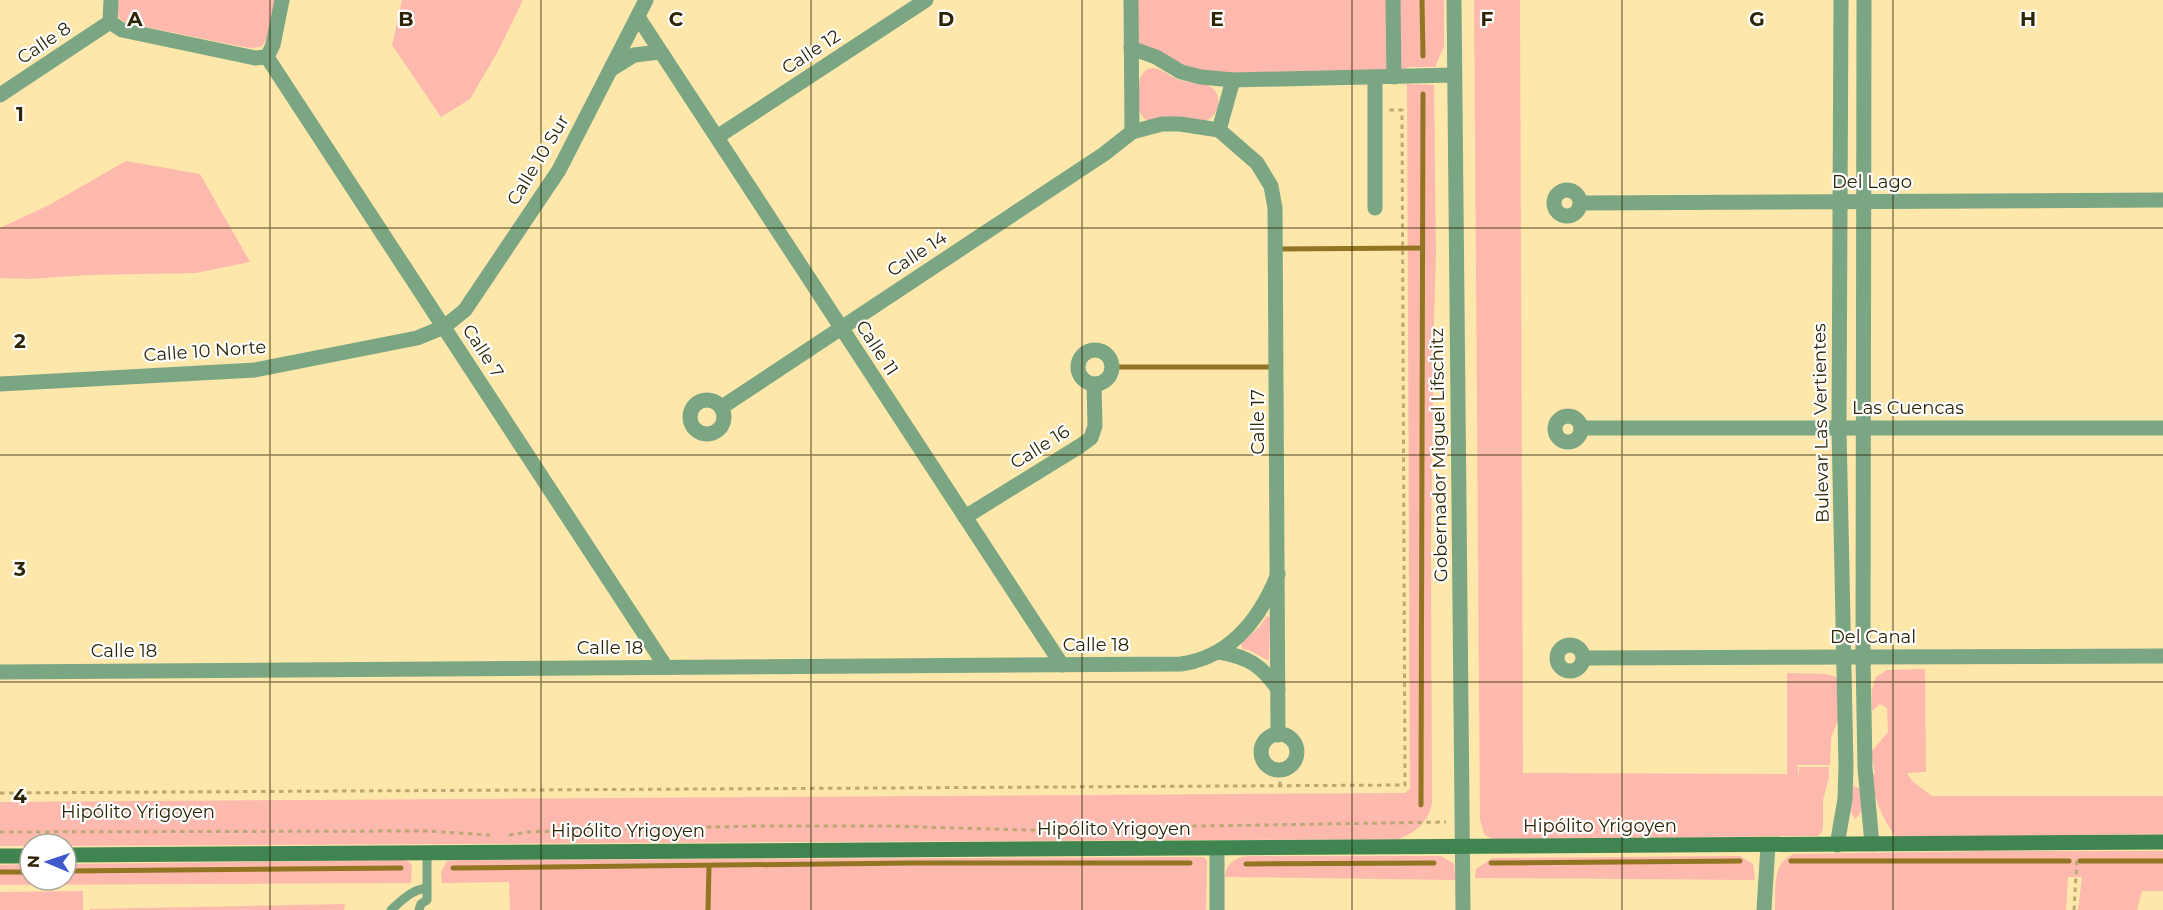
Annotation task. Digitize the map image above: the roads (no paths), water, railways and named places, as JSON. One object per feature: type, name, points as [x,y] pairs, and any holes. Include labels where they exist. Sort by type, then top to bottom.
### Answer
[{"type":"main road","name":"Hipólito Yrigoyen","points":[[78,855],[2163,842]]},
{"type":"main road","points":[[0,856],[18,856]]},
{"type":"street","points":[[111,0],[110,22],[122,30],[255,58],[267,57],[273,45],[282,0]]},
{"type":"street","name":"Calle 10 Sur","points":[[444,327],[465,310],[558,170],[646,0]]},
{"type":"street","name":"Calle 12","points":[[717,137],[926,0]]},
{"type":"street","points":[[1131,0],[1132,132],[1162,124],[1180,124],[1219,130],[1233,80]]},
{"type":"street","points":[[1394,0],[1394,77]]},
{"type":"street","name":"Gobernador Miguel Lifschitz","points":[[1454,0],[1463,910]]},
{"type":"street","name":"Bulevar Las Vertientes","points":[[1837,845],[1845,799],[1846,767],[1839,428],[1841,0]]},
{"type":"street","points":[[1864,0],[1863,657],[1865,768],[1872,844]]},
{"type":"street","name":"Calle 11","points":[[638,17],[1062,665]]},
{"type":"street","name":"Calle 8","points":[[0,95],[110,22]]},
{"type":"street","points":[[1131,48],[1156,57],[1181,72],[1201,77],[1233,80],[1455,75]]},
{"type":"street","points":[[611,70],[621,61],[634,55],[660,52]]},
{"type":"street","name":"Calle 7","points":[[267,57],[666,668]]},
{"type":"street","points":[[1375,77],[1375,208]]},
{"type":"street","name":"Calle 17","points":[[1219,130],[1257,163],[1271,186],[1275,208],[1278,735]]},
{"type":"street","name":"Calle 14","points":[[722,407],[1104,154],[1132,132]]},
{"type":"street","name":"Del Lago","points":[[1581,203],[2163,200]]},
{"type":"street","name":"Calle 10 Norte","points":[[0,384],[255,370],[417,338],[444,327]]},
{"type":"street","name":"Calle 16","points":[[965,517],[1090,438],[1095,426],[1094,385]]},
{"type":"street","name":"Las Cuencas","points":[[1581,428],[2163,428]]},
{"type":"street","name":"Calle 18","points":[[0,672],[1180,664],[1198,662],[1219,652],[1239,637],[1269,597],[1278,574]]},
{"type":"street","points":[[1219,652],[1237,655],[1253,663],[1267,674],[1278,690]]},
{"type":"street","name":"Del Canal","points":[[1584,658],[2163,656]]},
{"type":"street","points":[[1278,735],[1290,738],[1296,748],[1295,760],[1291,765],[1280,770],[1265,763],[1261,753],[1268,738],[1278,735]]},
{"type":"street","points":[[1764,910],[1768,845]]},
{"type":"street","points":[[1217,848],[1217,910]]},
{"type":"lane","points":[[419,910],[421,904],[427,900],[427,852]]},
{"type":"lane","points":[[391,910],[408,895],[427,888]]},
{"type":"waterway","points":[[1422,0],[1423,56]]},
{"type":"waterway","points":[[1421,805],[1423,94]]},
{"type":"waterway","points":[[1277,249],[1422,248]]},
{"type":"waterway","points":[[1117,367],[1274,367]]},
{"type":"waterway","points":[[1491,863],[1740,861]]},
{"type":"waterway","points":[[1791,861],[2069,861]]},
{"type":"waterway","points":[[2080,861],[2163,861]]},
{"type":"waterway","points":[[453,868],[912,863],[1190,863]]},
{"type":"waterway","points":[[1246,864],[1434,863]]},
{"type":"waterway","points":[[708,910],[709,866]]},
{"type":"waterway","points":[[78,871],[401,868]]},
{"type":"waterway","points":[[0,872],[18,872]]}]
